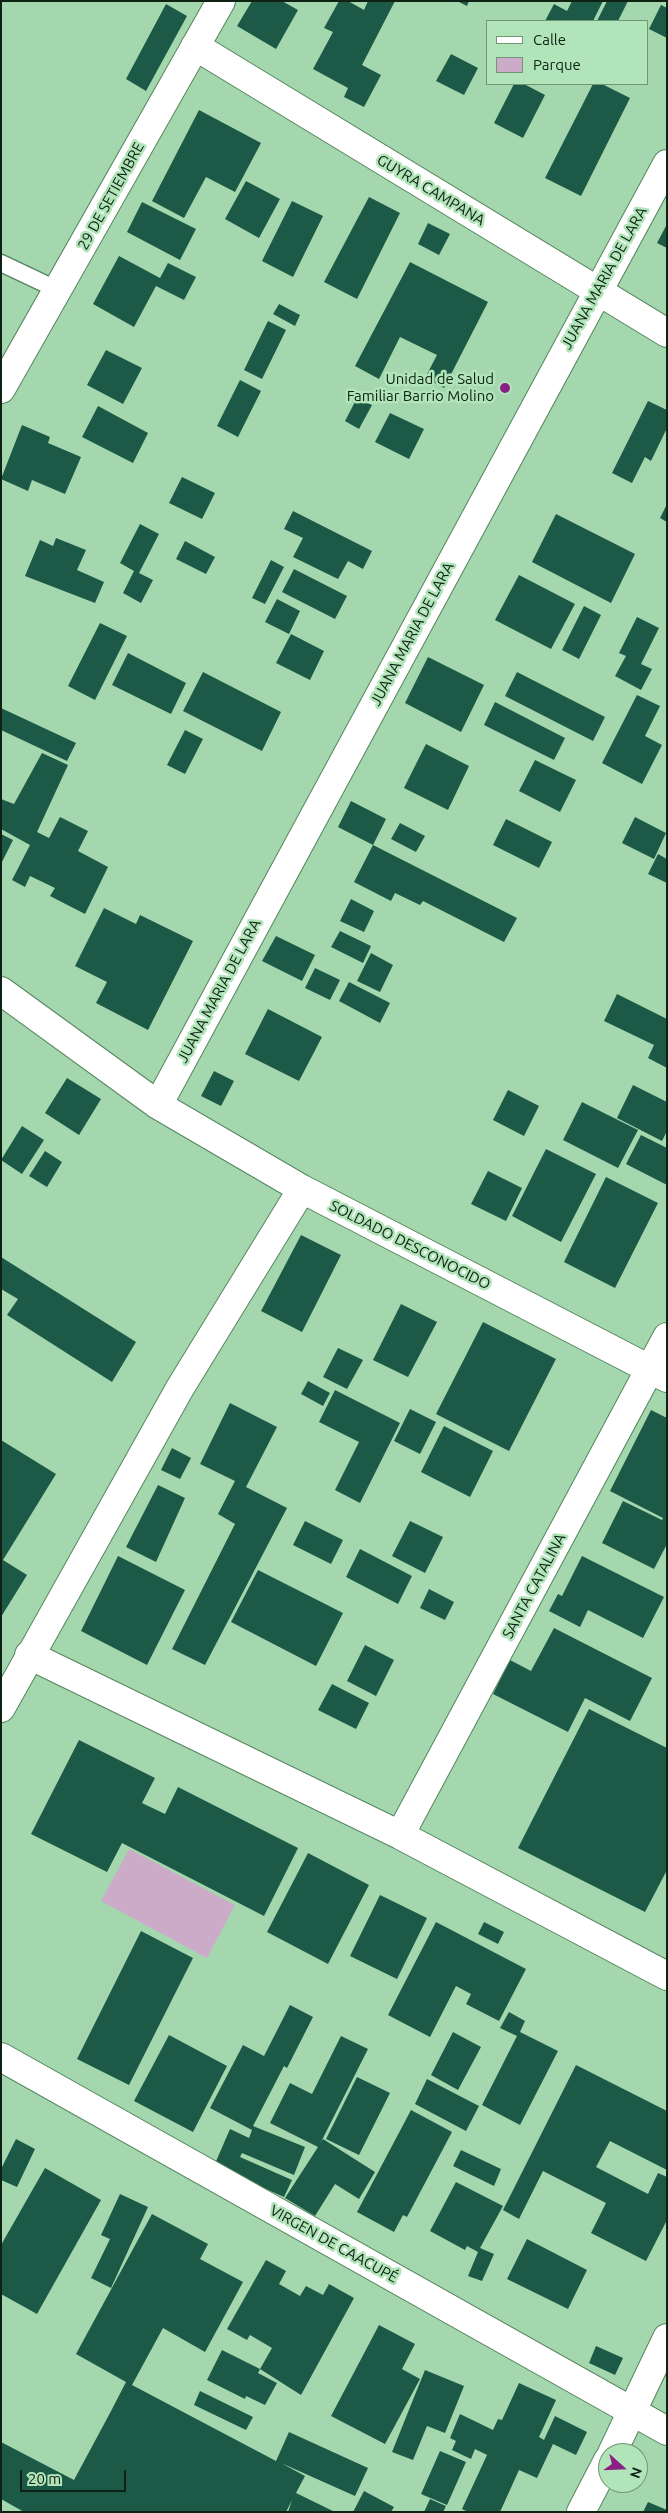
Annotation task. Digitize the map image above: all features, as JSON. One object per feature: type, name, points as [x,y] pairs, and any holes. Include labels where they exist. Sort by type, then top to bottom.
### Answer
[{"type":"street","name":"29 DE SETIEMBRE","points":[[1,390],[221,1]]},
{"type":"street","name":"GUYRA CAMPANA","points":[[195,46],[667,333]]},
{"type":"street","name":"JUANA MARIA DE LARA","points":[[158,1105],[667,164]]},
{"type":"street","name":"SOLDADO DESCONOCIDO","points":[[1,991],[158,1105],[302,1189],[658,1373]]},
{"type":"street","points":[[1,1708],[180,1388],[302,1189]]},
{"type":"street","name":"SANTA CATALINA","points":[[400,1835],[658,1373],[667,1337]]},
{"type":"street","points":[[29,1655],[400,1835],[667,1976]]},
{"type":"street","name":"VIRGEN DE CAACUPÉ","points":[[1,2057],[667,2431]]},
{"type":"street","points":[[617,2443],[667,2338]]},
{"type":"street","points":[[581,2512],[598,2479]]},
{"type":"lane","points":[[1,263],[58,290]]},
{"type":"green space","points":[[129,1849],[235,1905],[207,1958],[101,1901]]},
{"type":"building","points":[[252,1],[282,1],[298,10],[276,49],[237,26]]},
{"type":"building","points":[[339,1],[348,1],[364,10],[368,1],[395,1],[362,65],[381,75],[364,107],[344,97],[348,88],[313,69],[333,32],[324,28]]},
{"type":"building","points":[[457,1],[469,1],[467,6]]},
{"type":"building","points":[[572,1],[603,1],[594,20],[546,20],[554,4],[567,11]]},
{"type":"building","points":[[607,1],[628,1],[618,20],[598,20]]},
{"type":"building","points":[[166,4],[187,16],[146,91],[126,79]]},
{"type":"building","points":[[661,5],[667,8],[667,38],[649,29]]},
{"type":"building","points":[[451,54],[478,68],[464,95],[436,81]]},
{"type":"building","points":[[513,85],[526,85],[545,95],[523,138],[494,123]]},
{"type":"building","points":[[592,85],[604,85],[630,98],[581,196],[545,178]]},
{"type":"building","points":[[199,110],[261,143],[235,192],[206,177],[184,218],[152,201]]},
{"type":"building","points":[[246,181],[280,199],[259,238],[225,219]]},
{"type":"building","points":[[369,197],[400,213],[357,299],[324,282]]},
{"type":"building","points":[[292,201],[323,216],[293,277],[262,261]]},
{"type":"building","points":[[142,202],[196,229],[180,260],[127,232]]},
{"type":"building","points":[[428,223],[450,234],[439,255],[418,244]]},
{"type":"building","points":[[667,224],[667,248],[657,243]]},
{"type":"building","points":[[119,256],[160,278],[168,263],[196,277],[184,300],[156,286],[134,327],[93,304]]},
{"type":"building","points":[[410,262],[488,302],[444,388],[425,378],[437,355],[400,337],[379,379],[355,366]]},
{"type":"building","points":[[279,304],[300,315],[295,326],[273,314]]},
{"type":"building","points":[[268,321],[286,330],[262,379],[244,370]]},
{"type":"building","points":[[106,350],[142,368],[123,404],[87,385]]},
{"type":"building","points":[[240,380],[261,391],[238,437],[217,426]]},
{"type":"building","points":[[357,398],[372,405],[359,429],[345,421]]},
{"type":"building","points":[[648,401],[667,410],[667,428],[651,461],[645,457],[632,483],[612,473]]},
{"type":"building","points":[[98,406],[148,433],[133,463],[82,437]]},
{"type":"building","points":[[390,413],[424,429],[409,459],[375,442]]},
{"type":"building","points":[[22,425],[50,437],[48,443],[81,457],[65,494],[32,480],[28,491],[1,479]]},
{"type":"building","points":[[182,477],[215,493],[202,519],[169,503]]},
{"type":"building","points":[[667,504],[667,522],[660,518]]},
{"type":"building","points":[[293,511],[372,551],[363,569],[348,561],[338,579],[293,557],[303,538],[284,529]]},
{"type":"building","points":[[556,514],[635,554],[611,603],[532,562]]},
{"type":"building","points":[[140,524],[159,534],[139,573],[153,580],[141,603],[123,593],[134,571],[120,563]]},
{"type":"building","points":[[56,538],[86,550],[77,570],[104,582],[95,603],[25,576],[40,540],[53,546]]},
{"type":"building","points":[[185,541],[215,557],[206,574],[176,559]]},
{"type":"building","points":[[271,560],[284,567],[265,604],[252,598]]},
{"type":"building","points":[[294,569],[347,596],[335,619],[282,592]]},
{"type":"building","points":[[519,575],[575,604],[551,649],[495,620]]},
{"type":"building","points":[[277,599],[300,611],[289,634],[265,622]]},
{"type":"building","points":[[584,606],[601,615],[579,659],[562,650]]},
{"type":"building","points":[[637,617],[659,628],[641,664],[652,669],[641,690],[615,676],[626,656],[619,653]]},
{"type":"building","points":[[100,623],[127,636],[95,700],[68,686]]},
{"type":"building","points":[[291,634],[324,651],[310,680],[276,663]]},
{"type":"building","points":[[128,653],[186,683],[171,714],[112,685]]},
{"type":"building","points":[[428,657],[484,685],[461,732],[405,703]]},
{"type":"building","points":[[203,672],[281,712],[262,751],[183,711]]},
{"type":"building","points":[[517,672],[605,717],[593,741],[505,696]]},
{"type":"building","points":[[637,695],[660,706],[645,736],[662,745],[642,784],[602,763]]},
{"type":"building","points":[[495,702],[565,738],[554,760],[484,725]]},
{"type":"building","points":[[1,708],[76,743],[67,761],[1,730]]},
{"type":"building","points":[[185,730],[203,739],[185,774],[167,765]]},
{"type":"building","points":[[426,744],[469,766],[448,810],[404,788]]},
{"type":"building","points":[[42,753],[68,765],[37,832],[49,838],[60,817],[88,831],[78,851],[108,867],[85,914],[50,896],[55,888],[30,876],[25,887],[12,880],[30,845],[1,829],[1,799],[14,804]]},
{"type":"building","points":[[535,760],[576,780],[560,812],[519,791]]},
{"type":"building","points":[[351,801],[386,819],[373,845],[338,827]]},
{"type":"building","points":[[635,817],[666,833],[654,859],[622,843]]},
{"type":"building","points":[[506,819],[552,842],[539,868],[493,845]]},
{"type":"building","points":[[400,823],[425,836],[416,852],[391,839]]},
{"type":"building","points":[[1,834],[13,840],[1,864]]},
{"type":"building","points":[[373,845],[517,918],[504,942],[423,901],[420,905],[395,893],[391,901],[354,882]]},
{"type":"building","points":[[658,854],[667,859],[667,883],[648,874]]},
{"type":"building","points":[[351,899],[374,911],[364,932],[340,921]]},
{"type":"building","points":[[104,908],[136,924],[140,915],[193,941],[148,1030],[96,1003],[107,982],[75,966]]},
{"type":"building","points":[[340,931],[371,946],[363,963],[331,947]]},
{"type":"building","points":[[276,936],[315,955],[302,981],[262,961]]},
{"type":"building","points":[[371,953],[393,965],[380,992],[357,981]]},
{"type":"building","points":[[315,968],[340,980],[330,1000],[305,988]]},
{"type":"building","points":[[349,982],[390,1003],[380,1023],[339,1001]]},
{"type":"building","points":[[617,994],[667,1019],[667,1068],[648,1058],[654,1045],[604,1021]]},
{"type":"building","points":[[268,1009],[322,1037],[299,1081],[245,1054]]},
{"type":"building","points":[[214,1071],[234,1081],[221,1106],[201,1096]]},
{"type":"building","points":[[67,1078],[101,1099],[79,1135],[45,1113]]},
{"type":"building","points":[[633,1085],[667,1102],[667,1131],[662,1141],[617,1118]]},
{"type":"building","points":[[508,1090],[539,1106],[524,1136],[493,1120]]},
{"type":"building","points":[[582,1102],[638,1130],[618,1168],[563,1140]]},
{"type":"building","points":[[22,1126],[44,1140],[22,1174],[1,1160]]},
{"type":"building","points":[[641,1135],[667,1148],[667,1185],[626,1164]]},
{"type":"building","points":[[546,1149],[596,1174],[561,1242],[512,1216]]},
{"type":"building","points":[[45,1151],[62,1162],[47,1187],[29,1176]]},
{"type":"building","points":[[488,1171],[522,1188],[506,1221],[471,1204]]},
{"type":"building","points":[[606,1177],[658,1203],[615,1288],[564,1262]]},
{"type":"building","points":[[301,1235],[341,1255],[302,1332],[261,1311]]},
{"type":"building","points":[[1,1257],[136,1342],[112,1382],[7,1315],[18,1299],[1,1289]]},
{"type":"building","points":[[401,1304],[437,1322],[408,1377],[373,1360]]},
{"type":"building","points":[[483,1322],[556,1359],[509,1451],[436,1414]]},
{"type":"building","points":[[338,1348],[363,1360],[347,1389],[323,1377]]},
{"type":"building","points":[[308,1381],[330,1393],[323,1406],[301,1394]]},
{"type":"building","points":[[335,1390],[400,1423],[360,1503],[335,1490],[359,1442],[319,1422]]},
{"type":"building","points":[[230,1403],[277,1427],[246,1487],[287,1508],[205,1665],[172,1649],[235,1524],[218,1514],[235,1481],[200,1464]]},
{"type":"building","points":[[410,1409],[436,1422],[420,1454],[394,1441]]},
{"type":"building","points":[[651,1410],[667,1418],[667,1544],[654,1569],[602,1543],[623,1501],[662,1520],[663,1518],[610,1491]]},
{"type":"building","points":[[444,1426],[493,1451],[470,1497],[421,1472]]},
{"type":"building","points":[[1,1440],[56,1474],[3,1560],[27,1575],[1,1617]]},
{"type":"building","points":[[172,1448],[191,1458],[180,1479],[161,1470]]},
{"type":"building","points":[[158,1485],[185,1498],[156,1562],[126,1547]]},
{"type":"building","points":[[305,1521],[343,1540],[331,1564],[293,1545]]},
{"type":"building","points":[[410,1521],[443,1537],[425,1573],[392,1556]]},
{"type":"building","points":[[360,1549],[412,1576],[398,1604],[346,1577]]},
{"type":"building","points":[[118,1556],[185,1590],[147,1665],[81,1631]]},
{"type":"building","points":[[582,1556],[664,1597],[643,1638],[588,1610],[580,1627],[549,1611],[558,1594],[562,1596]]},
{"type":"building","points":[[258,1570],[343,1613],[316,1666],[231,1622]]},
{"type":"building","points":[[429,1589],[454,1602],[445,1620],[420,1608]]},
{"type":"building","points":[[554,1628],[652,1678],[630,1721],[585,1698],[568,1732],[493,1694],[510,1660],[531,1671]]},
{"type":"building","points":[[365,1645],[394,1660],[376,1696],[347,1681]]},
{"type":"building","points":[[332,1684],[369,1703],[356,1729],[318,1710]]},
{"type":"building","points":[[589,1709],[667,1748],[667,1870],[645,1912],[518,1848]]},
{"type":"building","points":[[79,1740],[155,1778],[142,1803],[165,1814],[178,1787],[298,1848],[264,1916],[122,1843],[107,1872],[31,1834]]},
{"type":"building","points":[[308,1853],[369,1885],[328,1964],[267,1932]]},
{"type":"building","points":[[380,1895],[427,1918],[397,1979],[350,1956]]},
{"type":"building","points":[[436,1922],[526,1969],[499,2021],[466,2004],[471,1994],[456,1986],[430,2037],[388,2015]]},
{"type":"building","points":[[484,1922],[504,1932],[498,1944],[478,1934]]},
{"type":"building","points":[[141,1931],[193,1958],[129,2085],[77,2059]]},
{"type":"building","points":[[290,2005],[313,2017],[287,2068],[284,2066],[253,2126],[305,2147],[294,2175],[242,2153],[240,2157],[292,2180],[284,2197],[214,2166],[230,2129],[249,2138],[252,2130],[210,2108],[243,2045],[264,2056]]},
{"type":"building","points":[[509,2012],[525,2021],[520,2032],[558,2051],[520,2125],[482,2105],[517,2036],[500,2028]]},
{"type":"building","points":[[453,2032],[481,2047],[458,2090],[431,2075]]},
{"type":"building","points":[[169,2035],[227,2066],[193,2132],[134,2101]]},
{"type":"building","points":[[341,2036],[368,2049],[320,2144],[323,2139],[375,2172],[359,2199],[335,2184],[315,2216],[285,2198],[318,2147],[270,2123],[290,2083],[312,2094]]},
{"type":"building","points":[[576,2065],[667,2111],[667,2170],[610,2141],[596,2167],[648,2194],[658,2173],[667,2177],[667,2220],[646,2261],[591,2233],[606,2203],[543,2171],[519,2219],[503,2210]]},
{"type":"building","points":[[357,2077],[390,2093],[359,2155],[326,2139]]},
{"type":"building","points":[[427,2079],[479,2106],[466,2131],[415,2104]]},
{"type":"building","points":[[411,2110],[452,2132],[407,2217],[403,2215],[394,2232],[357,2212]]},
{"type":"building","points":[[16,2139],[35,2149],[17,2187],[1,2180],[1,2169]]},
{"type":"building","points":[[461,2150],[501,2169],[494,2186],[453,2166]]},
{"type":"building","points":[[45,2168],[101,2200],[37,2314],[1,2294],[1,2245]]},
{"type":"building","points":[[456,2182],[503,2206],[480,2248],[494,2254],[482,2281],[468,2276],[478,2252],[467,2246],[465,2250],[430,2231]]},
{"type":"building","points":[[120,2194],[148,2207],[111,2288],[91,2278],[110,2239],[101,2235]]},
{"type":"building","points":[[152,2214],[208,2244],[200,2259],[243,2282],[205,2352],[163,2328],[132,2385],[276,2461],[289,2432],[368,2468],[355,2496],[281,2463],[305,2476],[296,2493],[335,2512],[288,2512],[292,2500],[286,2512],[24,2512],[1,2499],[1,2442],[74,2480],[110,2413],[126,2382],[76,2354]]},
{"type":"building","points":[[527,2239],[587,2270],[568,2309],[507,2279]]},
{"type":"building","points":[[266,2260],[286,2271],[279,2284],[300,2296],[306,2286],[323,2295],[329,2284],[354,2298],[301,2395],[260,2369],[272,2348],[250,2335],[247,2340],[227,2329]]},
{"type":"building","points":[[379,2325],[415,2344],[402,2369],[420,2379],[385,2444],[331,2416]]},
{"type":"building","points":[[596,2346],[623,2358],[615,2375],[589,2363]]},
{"type":"building","points":[[222,2350],[260,2369],[258,2373],[277,2383],[265,2405],[246,2396],[245,2399],[207,2380]]},
{"type":"building","points":[[425,2370],[464,2386],[445,2433],[427,2426],[413,2460],[392,2452]]},
{"type":"building","points":[[519,2383],[556,2400],[539,2437],[544,2440],[555,2416],[587,2432],[576,2455],[553,2444],[537,2478],[519,2470],[500,2512],[468,2512],[462,2509],[487,2455],[475,2449],[471,2459],[452,2450],[456,2441],[450,2438],[460,2414],[493,2430],[498,2419],[502,2420]]},
{"type":"building","points":[[200,2391],[253,2417],[246,2430],[194,2405]]},
{"type":"building","points":[[440,2451],[466,2462],[447,2505],[421,2494]]},
{"type":"building","points":[[364,2491],[394,2507],[391,2512],[353,2512]]},
{"type":"building","points":[[430,2499],[446,2506],[443,2512],[424,2512]]},
{"type":"building","points":[[648,2502],[667,2510],[667,2512],[643,2512]]},
{"type":"place","name":"Unidad de Salud Familiar Barrio Molino","points":[[505,388]]}]
